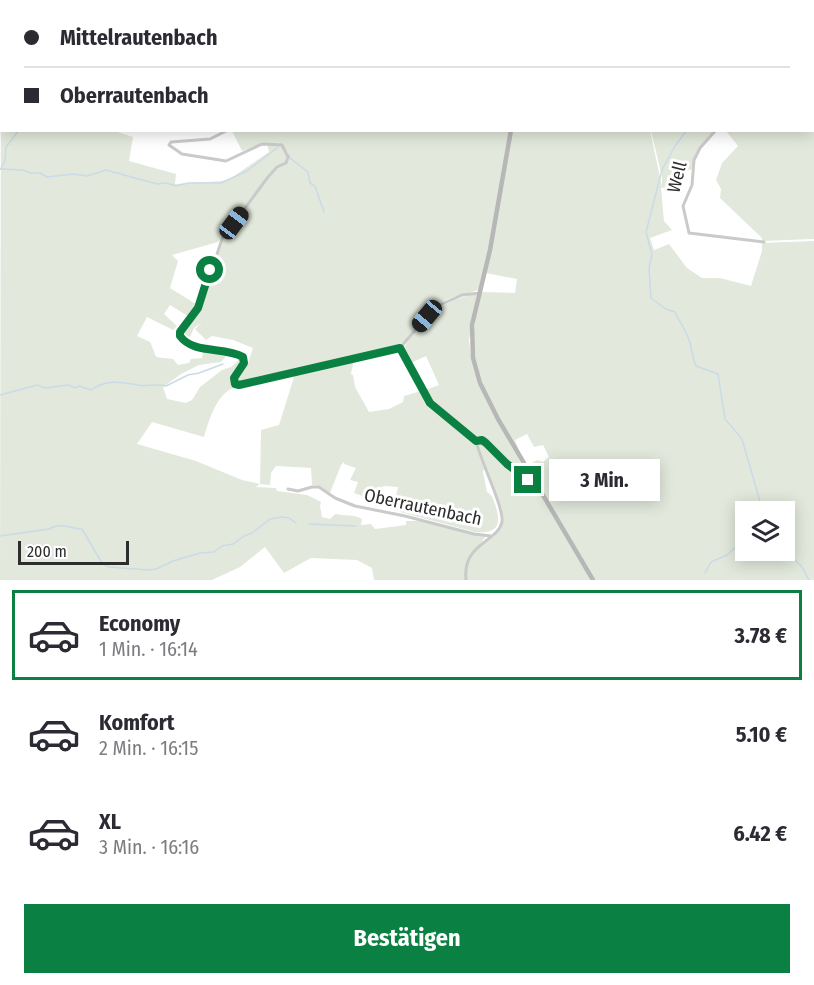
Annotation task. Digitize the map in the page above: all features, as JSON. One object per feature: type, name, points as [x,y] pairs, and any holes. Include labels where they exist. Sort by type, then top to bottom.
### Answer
[{"type":"main road","points":[[512,132],[490,250],[471,330],[472,352],[476,371],[492,408],[593,580]]},
{"type":"street","points":[[224,132],[210,139],[171,142],[169,145],[184,155],[226,161],[262,144],[278,144],[288,157],[286,163],[277,166],[268,177],[220,241],[200,303],[190,321],[180,332],[181,337],[192,346],[243,357],[244,363],[234,378],[234,383],[237,385],[400,348],[437,307],[462,295],[480,293]]},
{"type":"street","name":"Well","points":[[714,132],[700,148],[694,160],[692,185],[683,206],[689,233],[764,242]]},
{"type":"street","points":[[400,348],[430,403],[476,441],[482,440],[486,443],[525,478],[533,479]]},
{"type":"street","name":"Oberrautenbach","points":[[288,489],[296,491],[319,487],[335,498],[355,506],[490,536],[498,530],[502,519],[476,441]]},
{"type":"street","points":[[466,580],[470,557],[490,536]]},
{"type":"shaded area","points":[[1,132],[117,132],[133,137],[129,161],[176,174],[175,184],[222,181],[231,178],[269,152],[267,143],[242,151],[232,132],[650,132],[662,187],[662,177],[651,132],[714,132],[700,148],[692,169],[672,177],[667,187],[661,188],[664,221],[672,230],[650,238],[654,250],[669,244],[687,268],[702,278],[720,278],[751,286],[762,251],[762,243],[814,241],[814,580],[374,580],[372,568],[357,560],[311,558],[284,573],[265,547],[240,567],[212,580],[0,580]],"holes":[[[234,222],[221,242],[199,308],[181,332],[190,337],[194,328],[202,322],[195,329],[206,340],[212,336],[233,340],[253,348],[247,366],[243,366],[234,380],[236,383],[394,348],[406,340],[438,305],[478,290],[486,273],[517,279],[515,293],[482,292],[473,337],[477,366],[493,407],[522,458],[515,440],[527,434],[534,447],[543,445],[549,457],[543,462],[537,460],[527,466],[581,563],[532,481],[526,480],[481,442],[478,445],[503,518],[494,536],[477,549],[467,561],[486,536],[423,521],[406,521],[406,525],[375,529],[371,524],[361,525],[362,519],[356,516],[335,514],[330,519],[322,517],[321,502],[307,495],[277,491],[276,488],[256,487],[260,484],[242,480],[196,461],[137,444],[152,422],[204,437],[211,415],[219,401],[229,390],[236,387],[232,382],[243,360],[240,356],[231,367],[222,370],[200,387],[192,400],[186,403],[167,399],[163,387],[199,365],[221,362],[228,354],[204,348],[202,358],[191,359],[189,363],[178,365],[173,359],[156,356],[150,342],[137,336],[147,317],[173,330],[177,326],[164,314],[170,305],[191,318],[199,306],[170,288],[178,261],[172,255],[218,242]]]},
{"type":"shaded area","points":[[727,132],[814,132],[814,239],[762,241],[762,238],[720,198],[721,189],[716,180],[722,163],[738,146]]},
{"type":"shaded area","points":[[477,294],[469,340],[471,358],[478,383],[528,478],[483,439],[470,434],[431,403],[423,391],[439,385],[426,356],[409,364],[403,350],[416,330],[429,316],[458,298]]},
{"type":"shaded area","points":[[354,359],[351,374],[355,387],[369,412],[389,409],[403,402],[404,396],[421,391],[430,404],[474,441],[484,469],[487,492],[495,504],[498,523],[493,530],[475,532],[400,512],[395,501],[398,487],[384,486],[365,497],[354,493],[358,482],[350,480],[356,468],[344,462],[330,493],[320,486],[312,485],[311,468],[276,466],[271,473],[270,485],[260,484],[261,430],[279,425],[295,374]]},
{"type":"waterway","points":[[1,168],[5,161],[6,147],[17,132]]},
{"type":"waterway","points":[[686,132],[662,170],[646,232],[652,255],[649,268],[651,298],[666,309],[675,312],[689,339],[696,366],[718,374],[725,419],[742,439],[760,501]]},
{"type":"waterway","points":[[0,169],[23,170],[40,173],[47,177],[73,174],[87,176],[106,170],[157,184],[166,183],[176,186],[188,183],[221,183],[247,171],[277,148]]},
{"type":"waterway","points":[[289,155],[308,172],[310,183],[315,186],[324,212]]},
{"type":"waterway","points":[[0,395],[37,385],[45,388],[69,385],[91,390],[114,382],[166,386],[188,375],[223,364]]},
{"type":"waterway","points":[[0,536],[58,526],[82,529],[102,563],[109,567],[148,570],[200,553],[214,552],[252,533],[270,519],[289,518],[296,523]]},
{"type":"waterway","points":[[309,524],[356,526]]},
{"type":"waterway","points":[[705,573],[711,562],[727,555],[735,547]]},
{"type":"waterway","points":[[795,560],[809,580]]},
{"type":"route","points":[[210,270],[198,308],[180,332],[180,336],[189,345],[243,357],[244,363],[236,373],[233,382],[235,384],[239,385],[400,348],[430,403],[476,441],[482,440],[486,443],[507,464],[528,480]]}]
